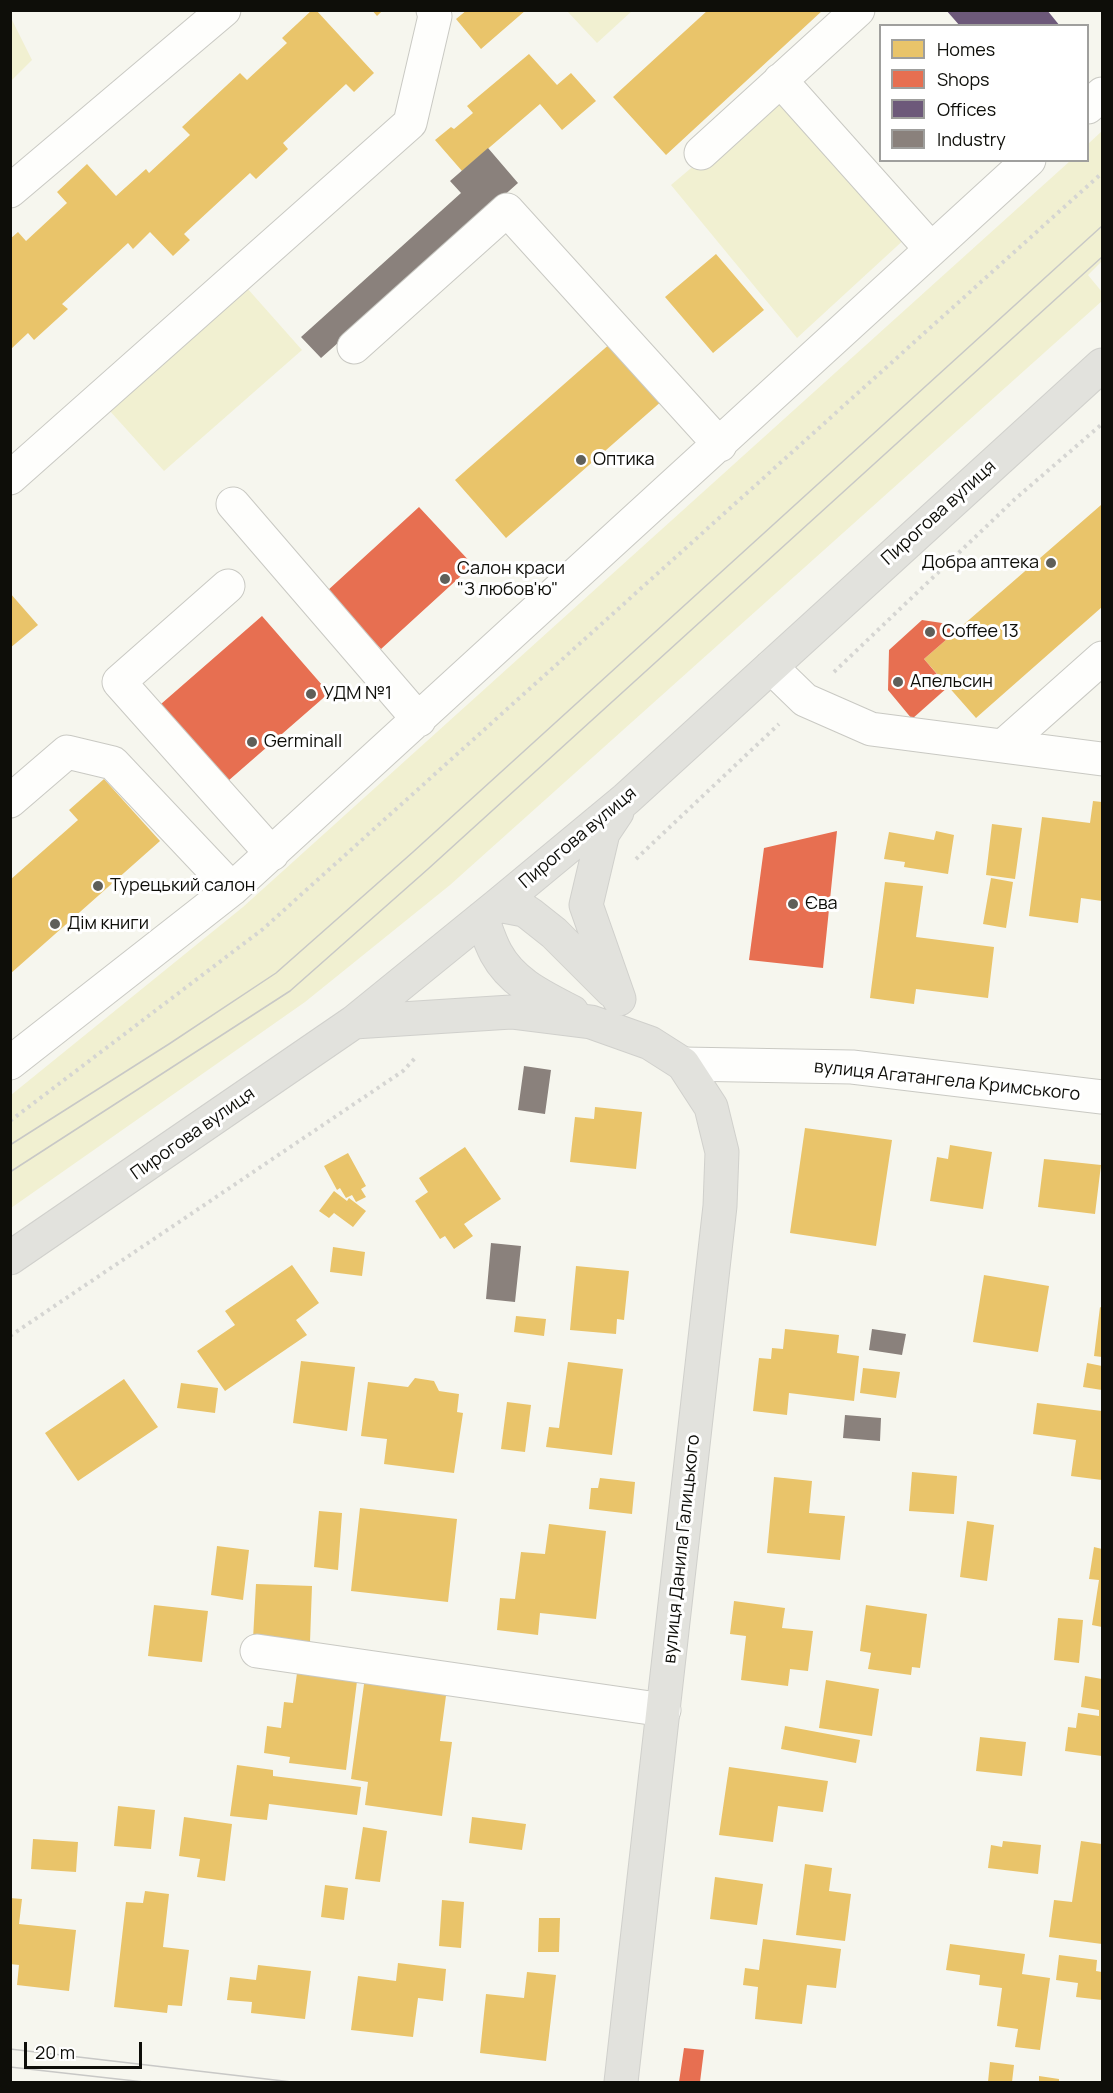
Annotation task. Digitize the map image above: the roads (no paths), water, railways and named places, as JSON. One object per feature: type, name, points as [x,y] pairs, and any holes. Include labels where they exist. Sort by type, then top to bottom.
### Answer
[{"type":"main road","name":"Пирогова вулиця","points":[[10,1258],[354,1022],[490,911],[626,799],[1102,365]]},
{"type":"main road","points":[[619,999],[586,905],[603,832],[626,799]]},
{"type":"main road","name":"вулиця Данила Галицького","points":[[490,911],[524,910],[530,914],[574,952],[619,999],[651,1042]]},
{"type":"main road","points":[[490,911],[496,954],[510,973],[530,990],[591,1022]]},
{"type":"main road","name":"вулиця Данила Галицького","points":[[354,1022],[511,1012],[591,1022],[651,1042],[683,1064],[711,1107],[722,1152],[720,1206],[621,2082]]},
{"type":"street","points":[[10,190],[224,10]]},
{"type":"street","points":[[10,478],[410,123],[435,16],[433,10]]},
{"type":"street","points":[[701,153],[858,10]]},
{"type":"street","points":[[780,80],[931,249]]},
{"type":"street","points":[[1089,106],[1102,94]]},
{"type":"street","points":[[10,1063],[232,889],[272,854],[1027,162]]},
{"type":"street","points":[[354,347],[507,210],[720,445]]},
{"type":"street","points":[[233,504],[420,720]]},
{"type":"street","points":[[228,586],[119,682],[272,854]]},
{"type":"street","points":[[1003,746],[1102,657]]},
{"type":"street","points":[[771,667],[805,700],[871,729],[1102,759]]},
{"type":"street","points":[[10,801],[67,752],[113,763],[232,889]]},
{"type":"street","name":"вулиця Агатангела Кримського","points":[[683,1064],[852,1067],[1102,1097]]},
{"type":"street","points":[[257,1651],[664,1710]]},
{"type":"tram line","points":[[10,1145],[276,973],[413,852],[1102,226]]},
{"type":"tram line","points":[[10,1172],[290,991],[428,869],[1102,257]]},
{"type":"tram line","points":[[10,2049],[292,2082]]},
{"type":"tram line","points":[[10,2067],[144,2082]]},
{"type":"place","name":"Оптика","points":[[581,460]]},
{"type":"place","name":"Добра аптека","points":[[1051,563]]},
{"type":"place","name":"Салон краси \"З любов'ю\"","points":[[445,579]]},
{"type":"place","name":"Coffee 13","points":[[930,632]]},
{"type":"place","name":"Апельсин","points":[[898,682]]},
{"type":"place","name":"УДМ №1","points":[[311,694]]},
{"type":"place","name":"Germinall","points":[[252,742]]},
{"type":"place","name":"Турецький салон","points":[[98,886]]},
{"type":"place","name":"Єва","points":[[793,904]]},
{"type":"place","name":"Дім книги","points":[[55,924]]}]
